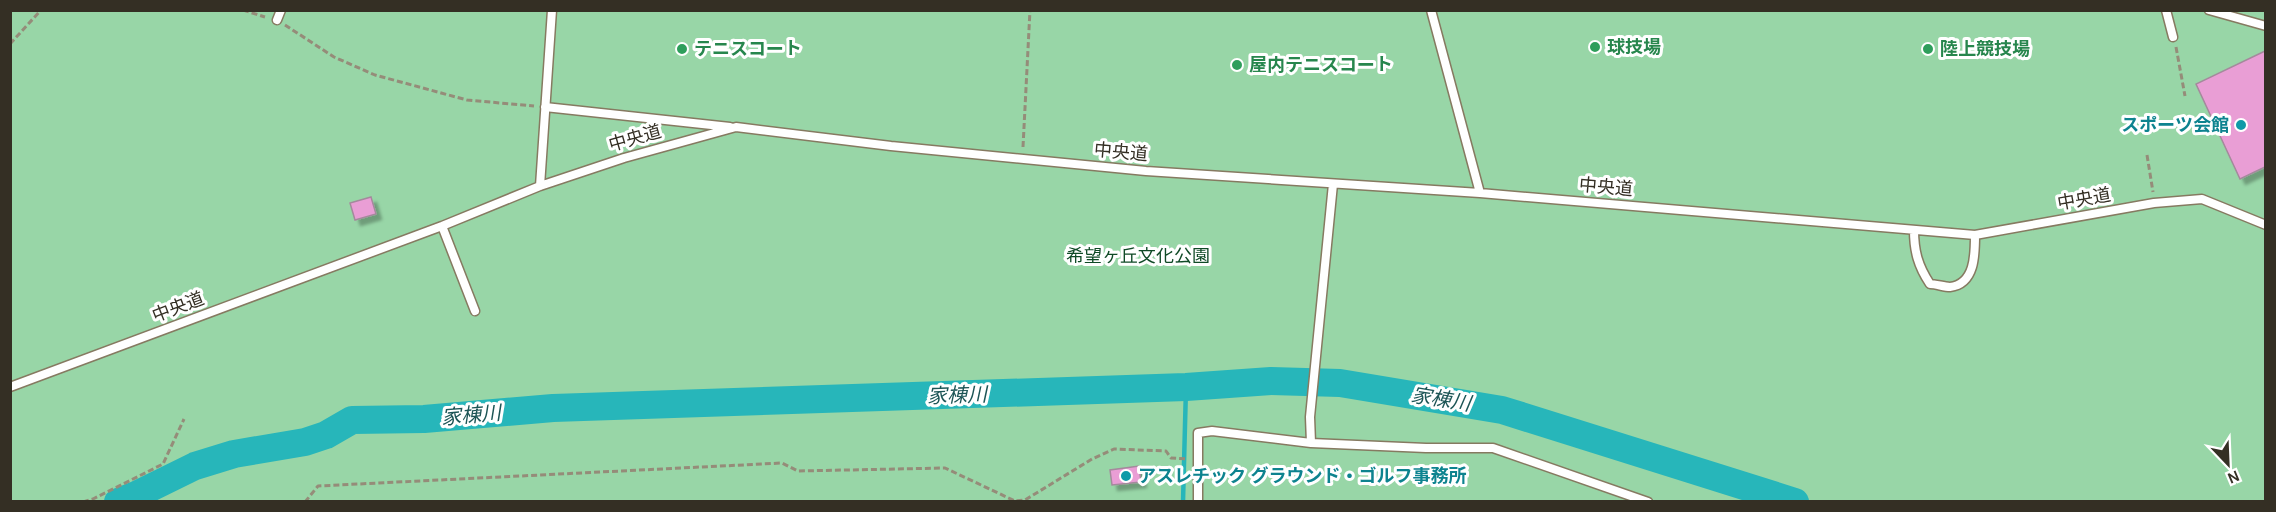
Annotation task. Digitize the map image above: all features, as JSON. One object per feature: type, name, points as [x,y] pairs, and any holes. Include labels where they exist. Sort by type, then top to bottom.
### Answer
[{"type":"lane","points":[[277,20],[281,10]]},
{"type":"lane","points":[[540,186],[552,10]]},
{"type":"lane","points":[[1431,10],[1480,193]]},
{"type":"lane","points":[[2166,10],[2173,37]]},
{"type":"lane","points":[[2209,10],[2265,26]]},
{"type":"lane","points":[[545,107],[736,128]]},
{"type":"lane","name":"中央道","points":[[10,387],[442,226],[540,186],[624,158],[736,128],[1146,171],[1480,193],[1976,236],[2154,203],[2202,199],[2265,225]]},
{"type":"lane","points":[[1311,443],[1310,417],[1333,184]]},
{"type":"lane","points":[[442,226],[475,311]]},
{"type":"lane","points":[[1914,230],[1914,247],[1919,268],[1930,284],[1951,287],[1967,278],[1975,260],[1976,236]]},
{"type":"lane","points":[[1198,501],[1198,433],[1212,430],[1311,443],[1426,448],[1493,448],[1648,501]]},
{"type":"path","points":[[10,44],[41,10]]},
{"type":"path","points":[[243,10],[277,20],[334,57],[375,75],[467,100],[545,107]]},
{"type":"path","points":[[1023,159],[1030,10]]},
{"type":"path","points":[[2173,37],[2186,96]]},
{"type":"path","points":[[2147,155],[2154,203]]},
{"type":"path","points":[[83,501],[93,500],[163,464],[184,419]]},
{"type":"path","points":[[305,501],[318,486],[782,463],[798,471],[945,468],[1015,501],[1025,500],[1092,459],[1114,449],[1166,451],[1171,458],[1198,460]]},
{"type":"green space","name":"希望ヶ丘文化公園","points":[[10,11],[2265,11],[2265,501],[11,501]]},
{"type":"building","name":"スポーツ会館","points":[[2265,51],[2265,167],[2240,179],[2196,84]]},
{"type":"building","points":[[371,197],[376,214],[355,220],[350,203]]},
{"type":"building","name":"アスレチック グラウンド・ゴルフ事務所","points":[[1139,466],[1141,482],[1112,485],[1110,470]]},
{"type":"waterway","name":"家棟川","points":[[118,502],[195,466],[234,454],[305,442],[326,435],[352,420],[424,419],[553,408],[1186,387],[1271,381],[1340,383],[1502,410],[1795,502]]},
{"type":"waterway","points":[[1183,502],[1186,387]]},
{"type":"place","name":"球技場","points":[[1595,47]]},
{"type":"place","name":"テニスコート","points":[[682,49]]},
{"type":"place","name":"陸上競技場","points":[[1928,49]]},
{"type":"place","name":"屋内テニスコート","points":[[1237,65]]},
{"type":"place","name":"スポーツ会館","points":[[2241,125]]},
{"type":"place","name":"アスレチック グラウンド・ゴルフ事務所","points":[[1126,476]]}]
